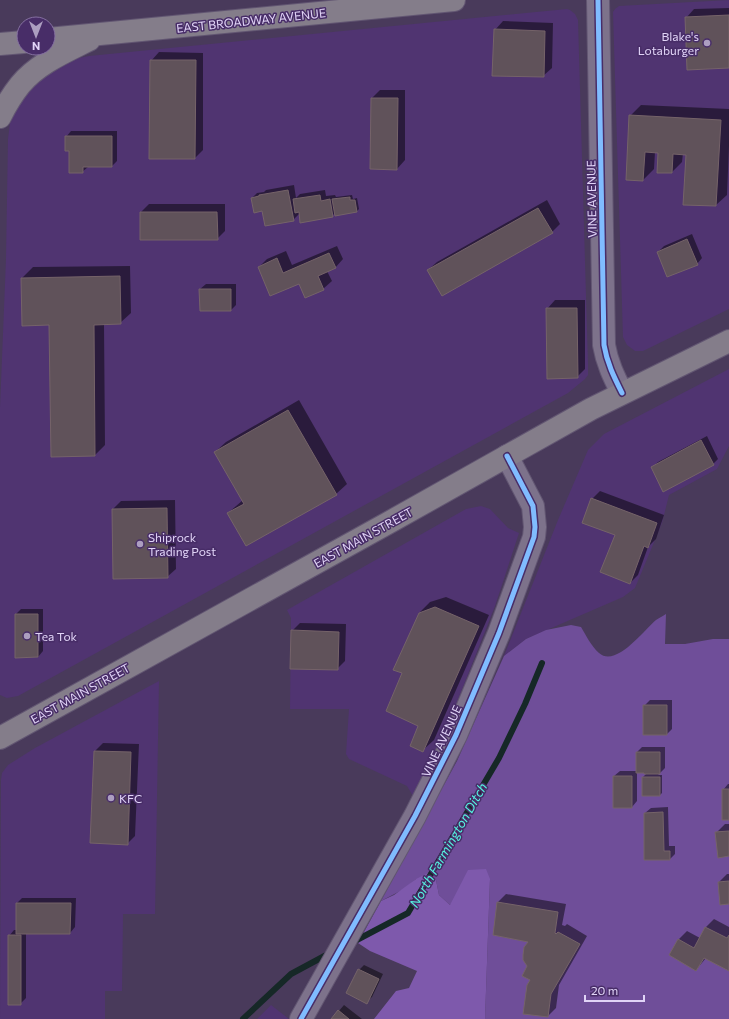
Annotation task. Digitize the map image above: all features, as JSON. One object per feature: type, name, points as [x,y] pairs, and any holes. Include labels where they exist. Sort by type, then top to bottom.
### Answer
[{"type":"main road","name":"EAST BROADWAY AVENUE","points":[[56,39],[454,0]]},
{"type":"main road","points":[[0,117],[20,86],[31,74],[44,64],[98,35]]},
{"type":"main road","points":[[0,44],[16,43]]},
{"type":"main road","name":"EAST MAIN STREET","points":[[0,738],[592,409],[729,341]]},
{"type":"street","name":"VINE AVENUE","points":[[598,0],[604,345],[609,366],[622,394]]},
{"type":"street","name":"VINE AVENUE","points":[[301,1019],[415,816],[456,735],[499,633],[534,537],[535,527],[533,506],[507,456]]},
{"type":"shaded area","points":[[729,0],[729,309],[643,351],[635,351],[627,345],[623,337],[613,12],[619,6]]},
{"type":"shaded area","points":[[567,9],[575,14],[578,20],[588,365],[588,375],[585,379],[568,393],[18,696],[7,698],[0,695],[0,408],[6,259],[8,139],[10,123],[17,106],[37,78],[74,59],[89,56]]},
{"type":"shaded area","points":[[729,369],[729,446],[717,469],[669,495],[662,523],[635,588],[623,597],[526,639],[504,656],[558,520],[588,450],[604,434]]},
{"type":"shaded area","points":[[481,506],[490,509],[508,528],[519,533],[495,606],[446,730],[413,796],[407,786],[349,759],[346,754],[349,709],[290,709],[291,618],[287,610],[466,509]]},
{"type":"shaded area","points":[[666,614],[665,644],[685,644],[713,639],[729,639],[729,1019],[485,1019],[490,879],[450,905],[439,895],[436,880],[416,879],[404,889],[381,901],[457,761],[504,656],[526,639],[546,630],[571,625],[581,627],[591,644],[599,653],[606,656],[613,656],[629,646],[656,620]]},
{"type":"shaded area","points":[[159,681],[155,914],[123,914],[122,991],[105,991],[105,1019],[0,1019],[2,773],[8,765],[35,748]]},
{"type":"shaded area","points":[[486,869],[490,879],[485,1019],[374,1019],[396,991],[409,988],[417,971],[370,951],[358,943],[381,901],[394,895],[416,879],[428,873],[436,880],[439,895],[450,905],[468,870]]},
{"type":"shaded area","points":[[271,1005],[289,1019],[257,1019]]},
{"type":"building","name":"Blake's Lotaburger","points":[[729,15],[729,68],[687,70],[685,17]]},
{"type":"building","points":[[494,29],[545,31],[544,77],[492,76]]},
{"type":"building","points":[[150,60],[196,60],[195,159],[149,159]]},
{"type":"building","points":[[371,98],[398,98],[397,170],[370,169]]},
{"type":"building","points":[[629,115],[721,120],[716,206],[683,205],[686,155],[673,154],[672,173],[657,173],[658,153],[645,152],[643,181],[626,180]]},
{"type":"building","points":[[65,136],[112,136],[112,167],[83,167],[83,173],[69,173],[69,151],[65,151]]},
{"type":"building","points":[[288,190],[294,221],[265,226],[262,211],[254,213],[251,198],[259,195]]},
{"type":"building","points":[[320,195],[321,201],[330,199],[333,217],[300,223],[299,212],[295,213],[293,199]]},
{"type":"building","points":[[350,197],[350,200],[355,200],[357,212],[335,216],[332,199]]},
{"type":"building","points":[[538,208],[553,233],[442,296],[427,270]]},
{"type":"building","points":[[140,212],[217,212],[218,240],[140,240]]},
{"type":"building","points":[[687,239],[698,265],[667,277],[657,252]]},
{"type":"building","points":[[329,253],[336,268],[318,276],[324,290],[305,298],[299,284],[270,296],[258,267],[277,258],[283,273]]},
{"type":"building","points":[[120,276],[121,324],[94,325],[95,456],[51,457],[49,325],[22,326],[21,278]]},
{"type":"building","points":[[199,289],[231,289],[231,311],[200,311]]},
{"type":"building","points":[[546,308],[577,308],[578,378],[547,379]]},
{"type":"building","points":[[288,410],[337,495],[246,546],[227,513],[244,504],[214,452]]},
{"type":"building","points":[[701,440],[714,465],[663,492],[651,467]]},
{"type":"building","points":[[591,498],[657,523],[648,548],[644,546],[630,584],[600,572],[615,535],[582,523]]},
{"type":"building","name":"Shiprock Trading Post","points":[[167,508],[168,578],[113,579],[112,509]]},
{"type":"building","points":[[435,607],[479,626],[423,752],[410,746],[418,726],[386,711],[402,673],[393,670],[419,613]]},
{"type":"building","name":"Tea Tok","points":[[15,614],[38,614],[38,657],[15,658]]},
{"type":"building","points":[[291,630],[339,632],[338,670],[290,669]]},
{"type":"building","points":[[643,705],[667,705],[667,735],[643,735]]},
{"type":"building","name":"KFC","points":[[94,751],[131,752],[128,845],[90,843]]},
{"type":"building","points":[[636,752],[660,752],[660,774],[636,773]]},
{"type":"building","points":[[613,776],[632,776],[632,808],[613,808]]},
{"type":"building","points":[[642,777],[660,777],[660,796],[642,796]]},
{"type":"building","points":[[722,789],[729,789],[729,820],[722,820]]},
{"type":"building","points":[[663,812],[664,851],[670,851],[670,860],[644,860],[644,813]]},
{"type":"building","points":[[729,831],[729,856],[718,858],[715,832]]},
{"type":"building","points":[[729,881],[729,904],[720,905],[718,882]]},
{"type":"building","points":[[497,902],[558,912],[555,933],[556,934],[558,932],[580,944],[551,994],[548,1017],[523,1014],[527,985],[530,980],[522,976],[527,966],[523,960],[523,955],[524,947],[528,942],[493,935]]},
{"type":"building","points":[[16,903],[71,903],[70,934],[16,934]]},
{"type":"building","points":[[705,927],[727,938],[729,935],[729,971],[704,958],[696,971],[669,955],[678,939],[694,948]]},
{"type":"building","points":[[8,935],[21,935],[21,1005],[8,1005]]},
{"type":"building","points":[[358,969],[379,979],[367,1004],[346,993]]},
{"type":"building","points":[[338,1010],[349,1019],[331,1019]]},
{"type":"waterway","name":"North Farmington Ditch","points":[[353,942],[408,913],[499,758],[525,704],[542,663]]},
{"type":"waterway","name":"North Farmington Ditch","points":[[243,1019],[291,974],[330,953]]},
{"type":"cycle path","points":[[598,0],[604,345],[609,364],[622,393]]},
{"type":"cycle path","points":[[301,1019],[415,816],[456,735],[499,633],[534,537],[535,527],[533,506],[507,456]]},
{"type":"place","name":"Blake's Lotaburger","points":[[707,43]]},
{"type":"place","name":"Shiprock Trading Post","points":[[140,544]]},
{"type":"place","name":"Tea Tok","points":[[27,636]]},
{"type":"place","name":"KFC","points":[[111,798]]}]
